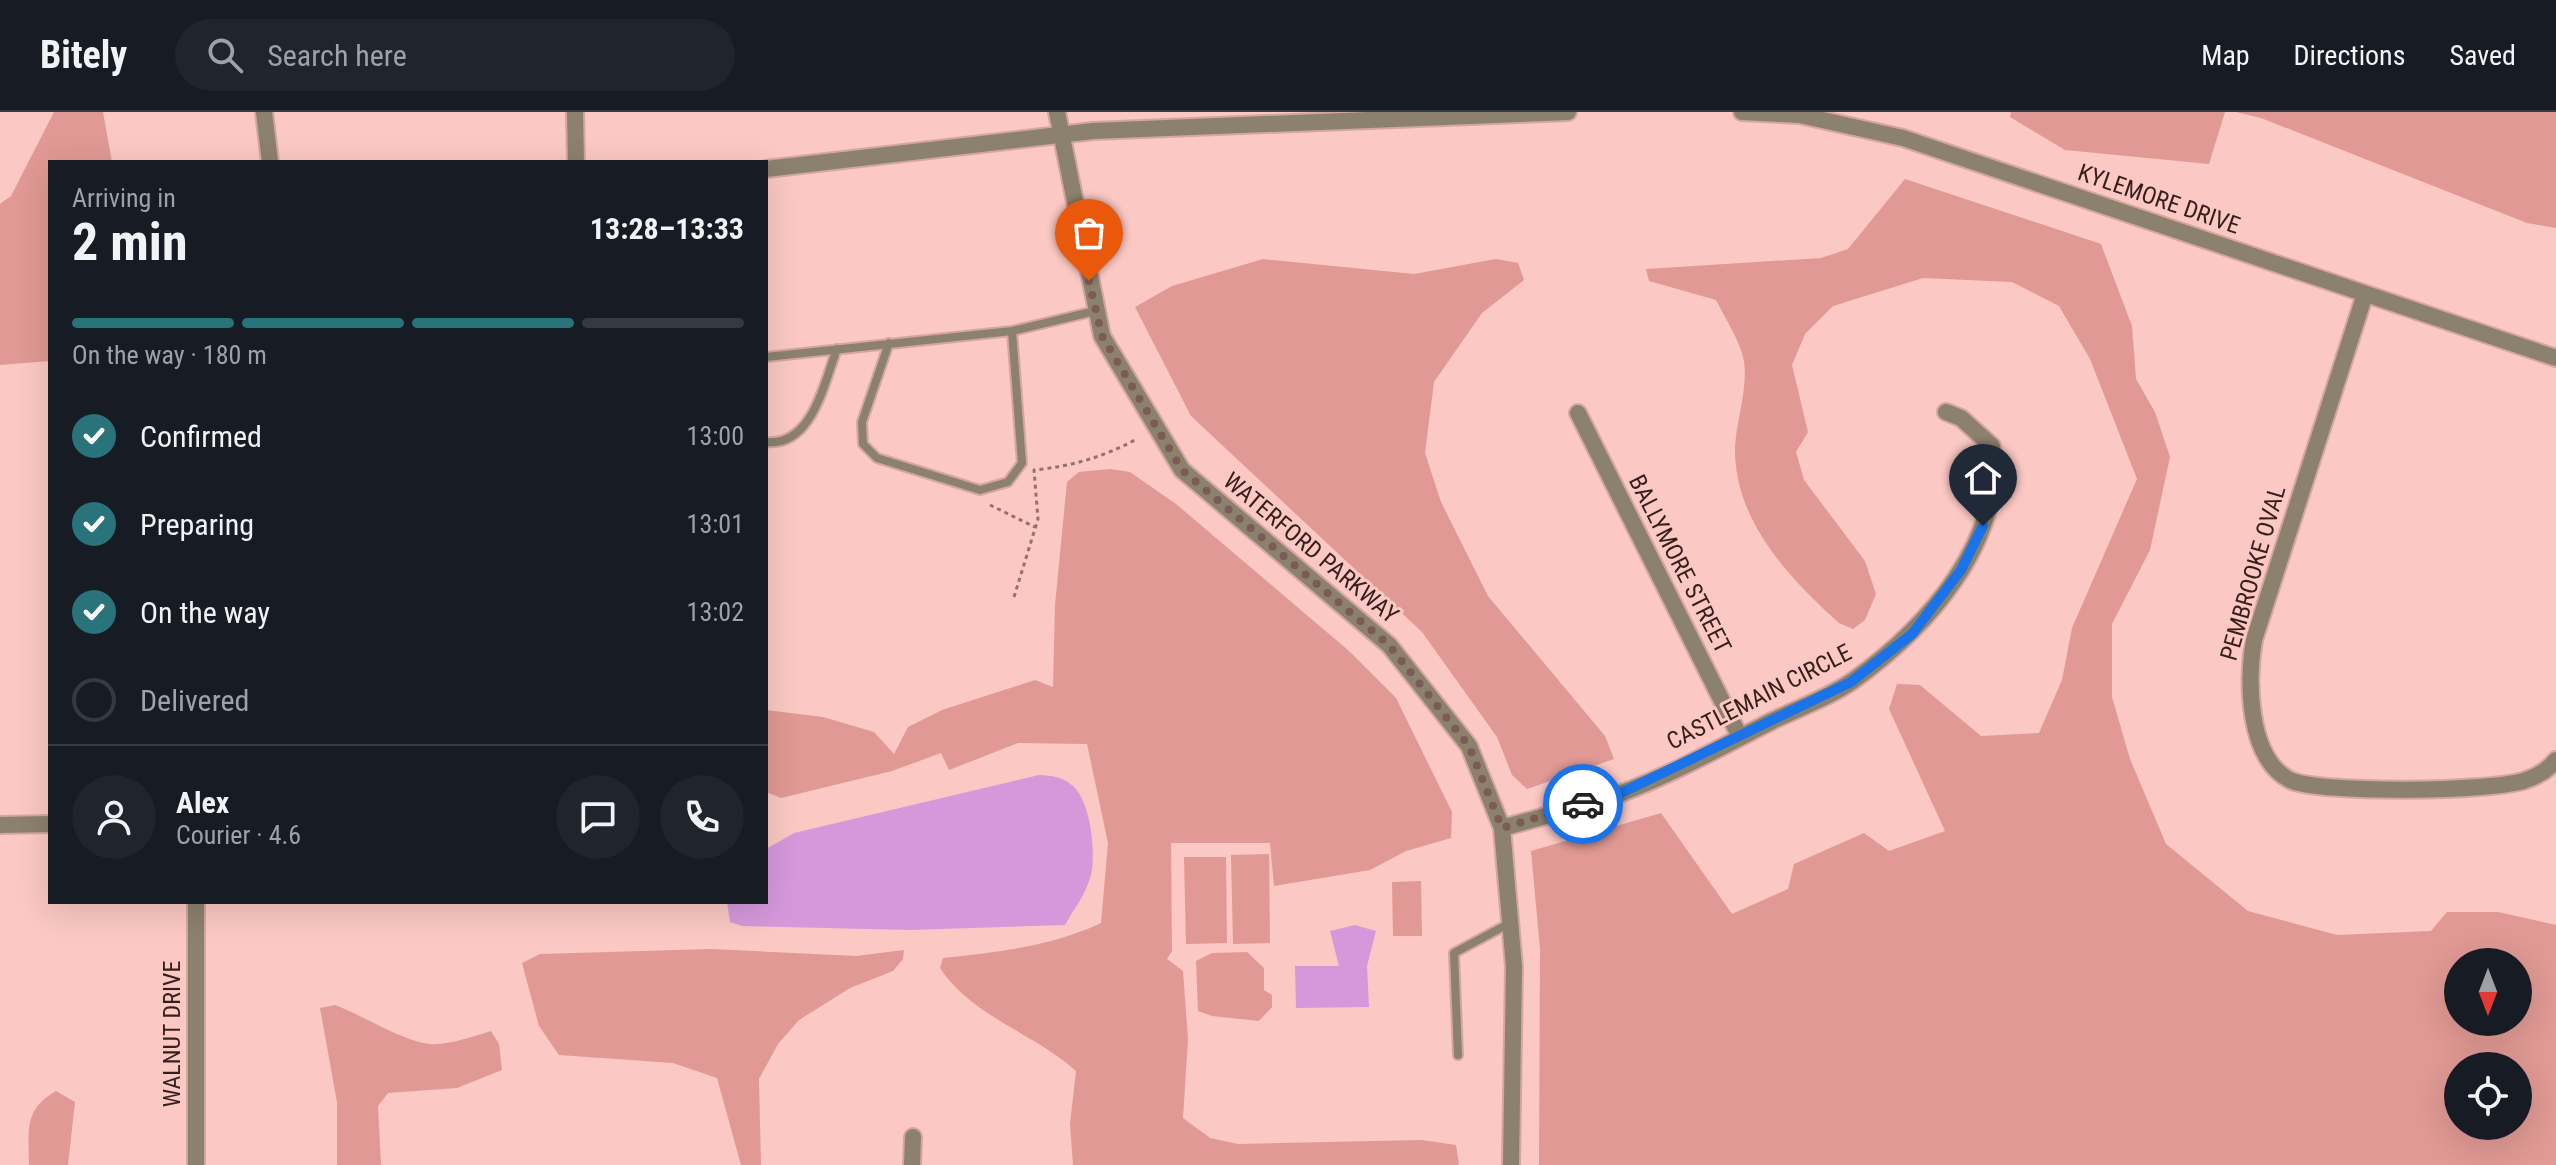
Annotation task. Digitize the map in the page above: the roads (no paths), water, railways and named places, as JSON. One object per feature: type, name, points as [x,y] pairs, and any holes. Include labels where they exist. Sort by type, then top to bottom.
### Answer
[{"type":"street","points":[[264,112],[270,160]]},
{"type":"street","points":[[575,112],[576,160]]},
{"type":"street","name":"WATERFORD PARKWAY","points":[[1057,112],[1102,336],[1182,470],[1398,655],[1469,746],[1502,828],[1514,967],[1511,1165]]},
{"type":"street","points":[[768,169],[1059,133],[1568,112]]},
{"type":"street","name":"KYLEMORE DRIVE","points":[[1742,112],[1800,115],[1903,138],[2556,358]]},
{"type":"street","name":"PEMBROOKE OVAL","points":[[2365,294],[2254,640],[2248,674],[2252,712],[2266,753],[2288,779],[2324,788],[2494,786],[2525,781],[2547,770],[2556,760]]},
{"type":"street","name":"CASTLEMAIN CIRCLE","points":[[1502,828],[1621,793],[1740,737],[1851,682],[1912,634],[1961,570],[1983,526],[1996,475],[1992,446],[1961,418],[1946,412]]},
{"type":"street","name":"BALLYMORE STREET","points":[[1578,413],[1740,737]]},
{"type":"street","points":[[0,825],[48,824]]},
{"type":"street","name":"WALNUT DRIVE","points":[[196,904],[196,1165]]},
{"type":"street","points":[[912,1165],[913,1137]]},
{"type":"lane","points":[[768,357],[1012,331],[1095,311]]},
{"type":"lane","points":[[889,343],[862,422],[863,444],[877,458],[980,490],[1008,482],[1022,463],[1012,331]]},
{"type":"lane","points":[[768,442],[778,443],[806,428],[837,349]]},
{"type":"lane","points":[[1458,1055],[1454,953],[1510,923]]}]
